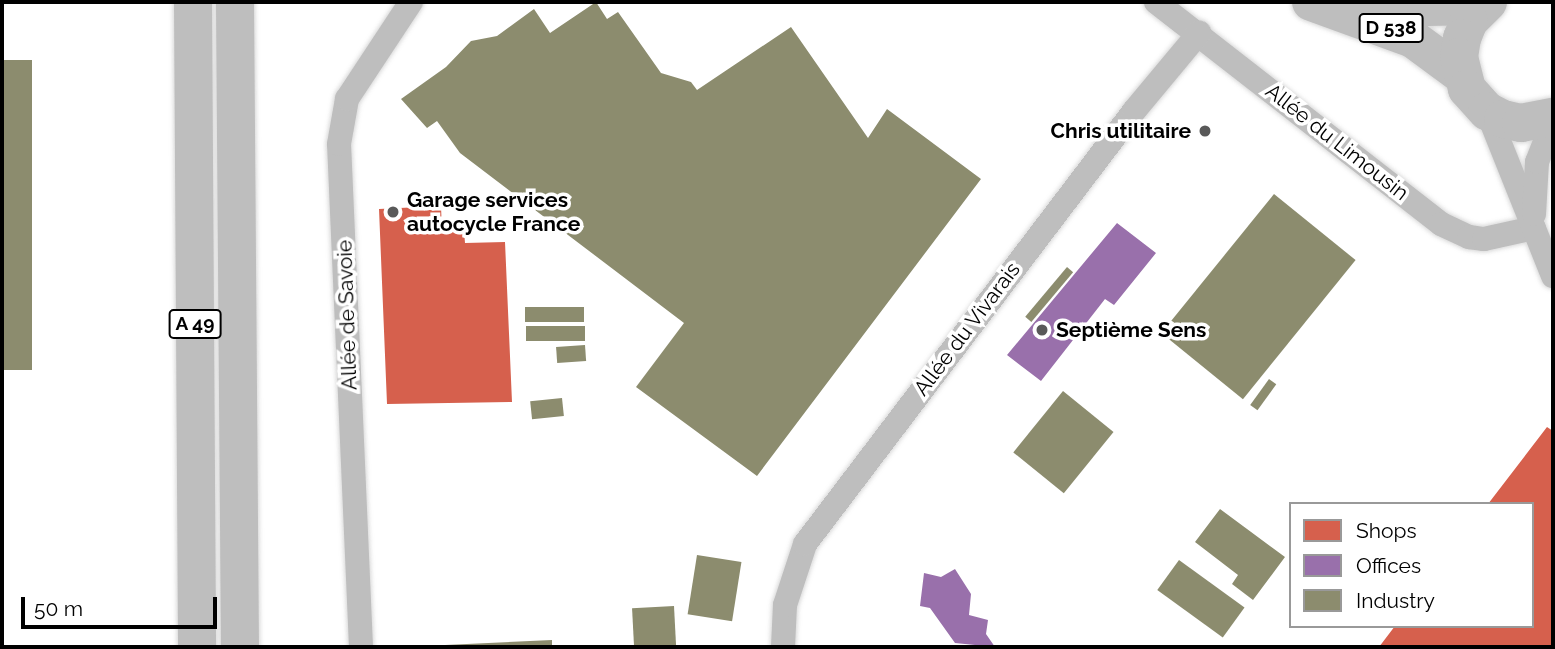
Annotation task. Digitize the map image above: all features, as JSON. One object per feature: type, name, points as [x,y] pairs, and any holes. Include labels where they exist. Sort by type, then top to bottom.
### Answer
[{"type":"main road","name":"A 49","points":[[193,2],[197,647]]},
{"type":"main road","name":"A 49","points":[[235,2],[240,647]]},
{"type":"main road","name":"D 538","points":[[1311,2],[1403,34],[1462,75]]},
{"type":"main road","name":"D 538","points":[[1391,2],[1426,7],[1485,4]]},
{"type":"main road","points":[[1485,4],[1462,38],[1462,75],[1487,111],[1521,123],[1553,119]]},
{"type":"street","name":"Allée de Savoie","points":[[361,647],[340,144],[347,99],[411,2]]},
{"type":"street","name":"Allée du Limousin","points":[[1156,2],[1441,224],[1469,237],[1484,239],[1534,228]]},
{"type":"street","name":"Allée du Vivarais","points":[[783,647],[785,605],[805,544],[1125,122],[1199,33]]},
{"type":"street","points":[[1487,111],[1553,276]]},
{"type":"street","points":[[1534,228],[1537,162],[1553,119]]},
{"type":"building: Shops","points":[[441,206],[442,231],[464,230],[465,243],[505,242],[512,402],[387,404],[379,209]]},
{"type":"building: Shops","points":[[1547,427],[1553,431],[1553,647],[1379,647],[1393,628],[1534,628],[1534,502],[1490,502]]},
{"type":"building: Offices","points":[[1117,223],[1156,253],[1114,305],[1105,299],[1041,381],[1007,355]]},
{"type":"building: Offices","points":[[955,569],[971,594],[969,615],[988,620],[986,634],[995,647],[955,643],[930,608],[920,606],[924,573],[941,577]]},
{"type":"building: Industry","points":[[596,2],[607,19],[618,12],[661,73],[691,82],[697,90],[791,27],[868,138],[887,109],[981,179],[757,476],[636,387],[684,323],[460,153],[437,121],[427,128],[401,99],[446,67],[471,41],[497,36],[534,9],[550,33]]},
{"type":"building: Industry","points":[[2,60],[32,60],[32,370],[2,370]]},
{"type":"building: Industry","points":[[1274,194],[1356,260],[1243,399],[1161,333]]},
{"type":"building: Industry","points":[[1067,267],[1073,272],[1031,322],[1025,317]]},
{"type":"building: Industry","points":[[525,307],[584,307],[584,322],[525,322]]},
{"type":"building: Industry","points":[[526,326],[585,326],[585,341],[526,341]]},
{"type":"building: Industry","points":[[585,345],[586,361],[557,363],[556,347]]},
{"type":"building: Industry","points":[[1269,379],[1276,384],[1257,410],[1250,405]]},
{"type":"building: Industry","points":[[1063,391],[1114,432],[1064,493],[1013,452]]},
{"type":"building: Industry","points":[[562,398],[564,416],[532,419],[530,401]]},
{"type":"building: Industry","points":[[1220,509],[1285,557],[1253,600],[1232,584],[1238,575],[1195,542]]},
{"type":"building: Industry","points":[[697,555],[741,562],[732,621],[688,614]]},
{"type":"building: Industry","points":[[1179,560],[1245,608],[1223,638],[1157,590]]},
{"type":"building: Industry","points":[[674,606],[676,645],[634,647],[632,608]]},
{"type":"building: Industry","points":[[552,640],[552,647],[445,647],[445,645]]},
{"type":"place","name":"Chris utilitaire","points":[[1205,131]]},
{"type":"place","name":"Garage services autocycle France","points":[[393,212]]},
{"type":"place","name":"Septième Sens","points":[[1042,330]]}]
